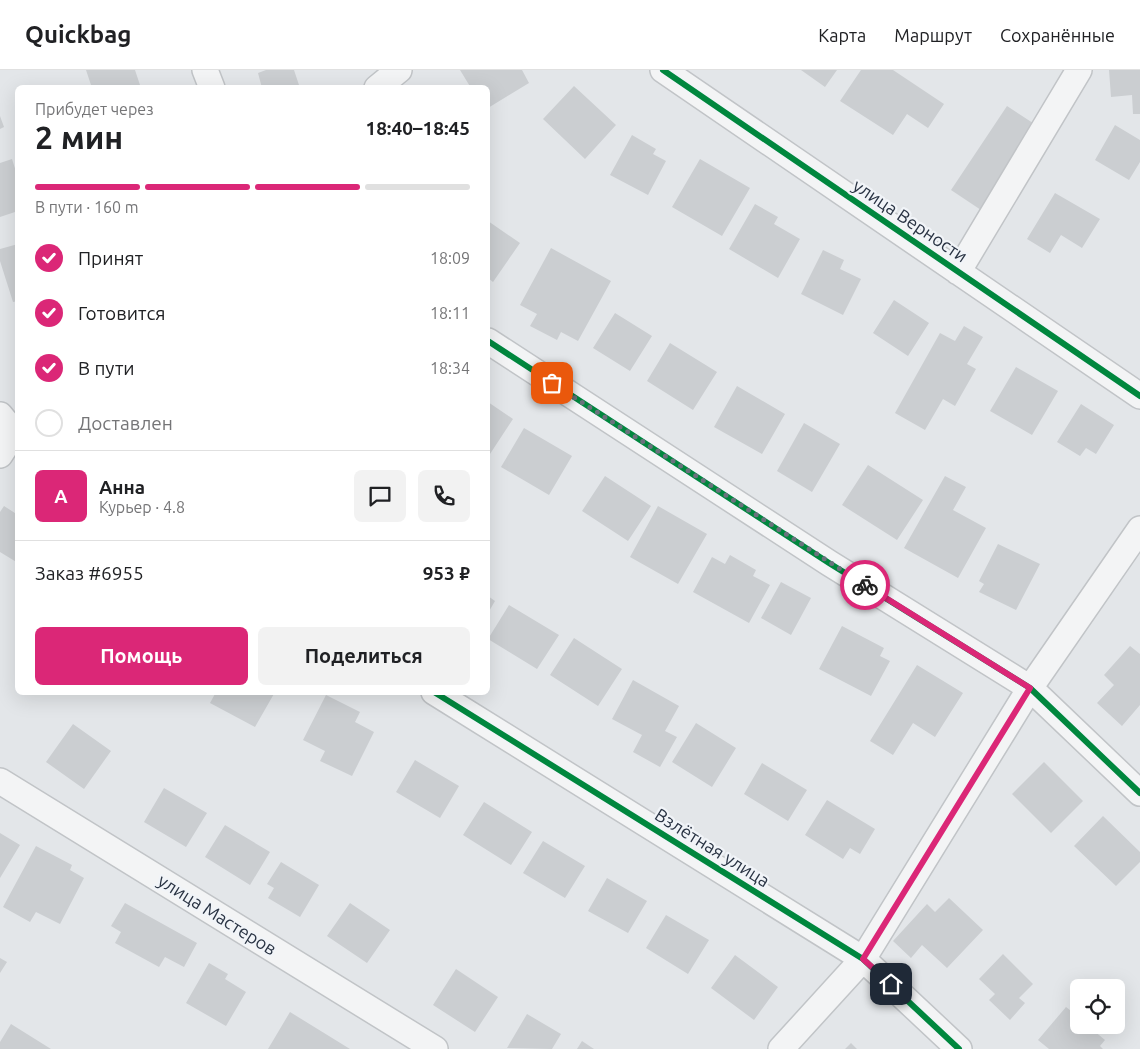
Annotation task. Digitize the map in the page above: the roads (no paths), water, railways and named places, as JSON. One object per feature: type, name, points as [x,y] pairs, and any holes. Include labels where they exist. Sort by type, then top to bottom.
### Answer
[{"type":"street","points":[[206,70],[211,85]]},
{"type":"street","points":[[381,85],[400,70]]},
{"type":"street","name":"улица Верности","points":[[663,70],[1140,396]]},
{"type":"street","points":[[958,272],[1079,70]]},
{"type":"street","points":[[490,342],[829,563],[1030,688],[1140,793]]},
{"type":"street","points":[[0,455],[12,427]]},
{"type":"street","points":[[782,1049],[863,959],[1030,688],[1140,529]]},
{"type":"street","name":"Взлётная улица","points":[[439,695],[863,959],[959,1049]]},
{"type":"street","name":"улица Мастеров","points":[[0,781],[435,1049]]}]
